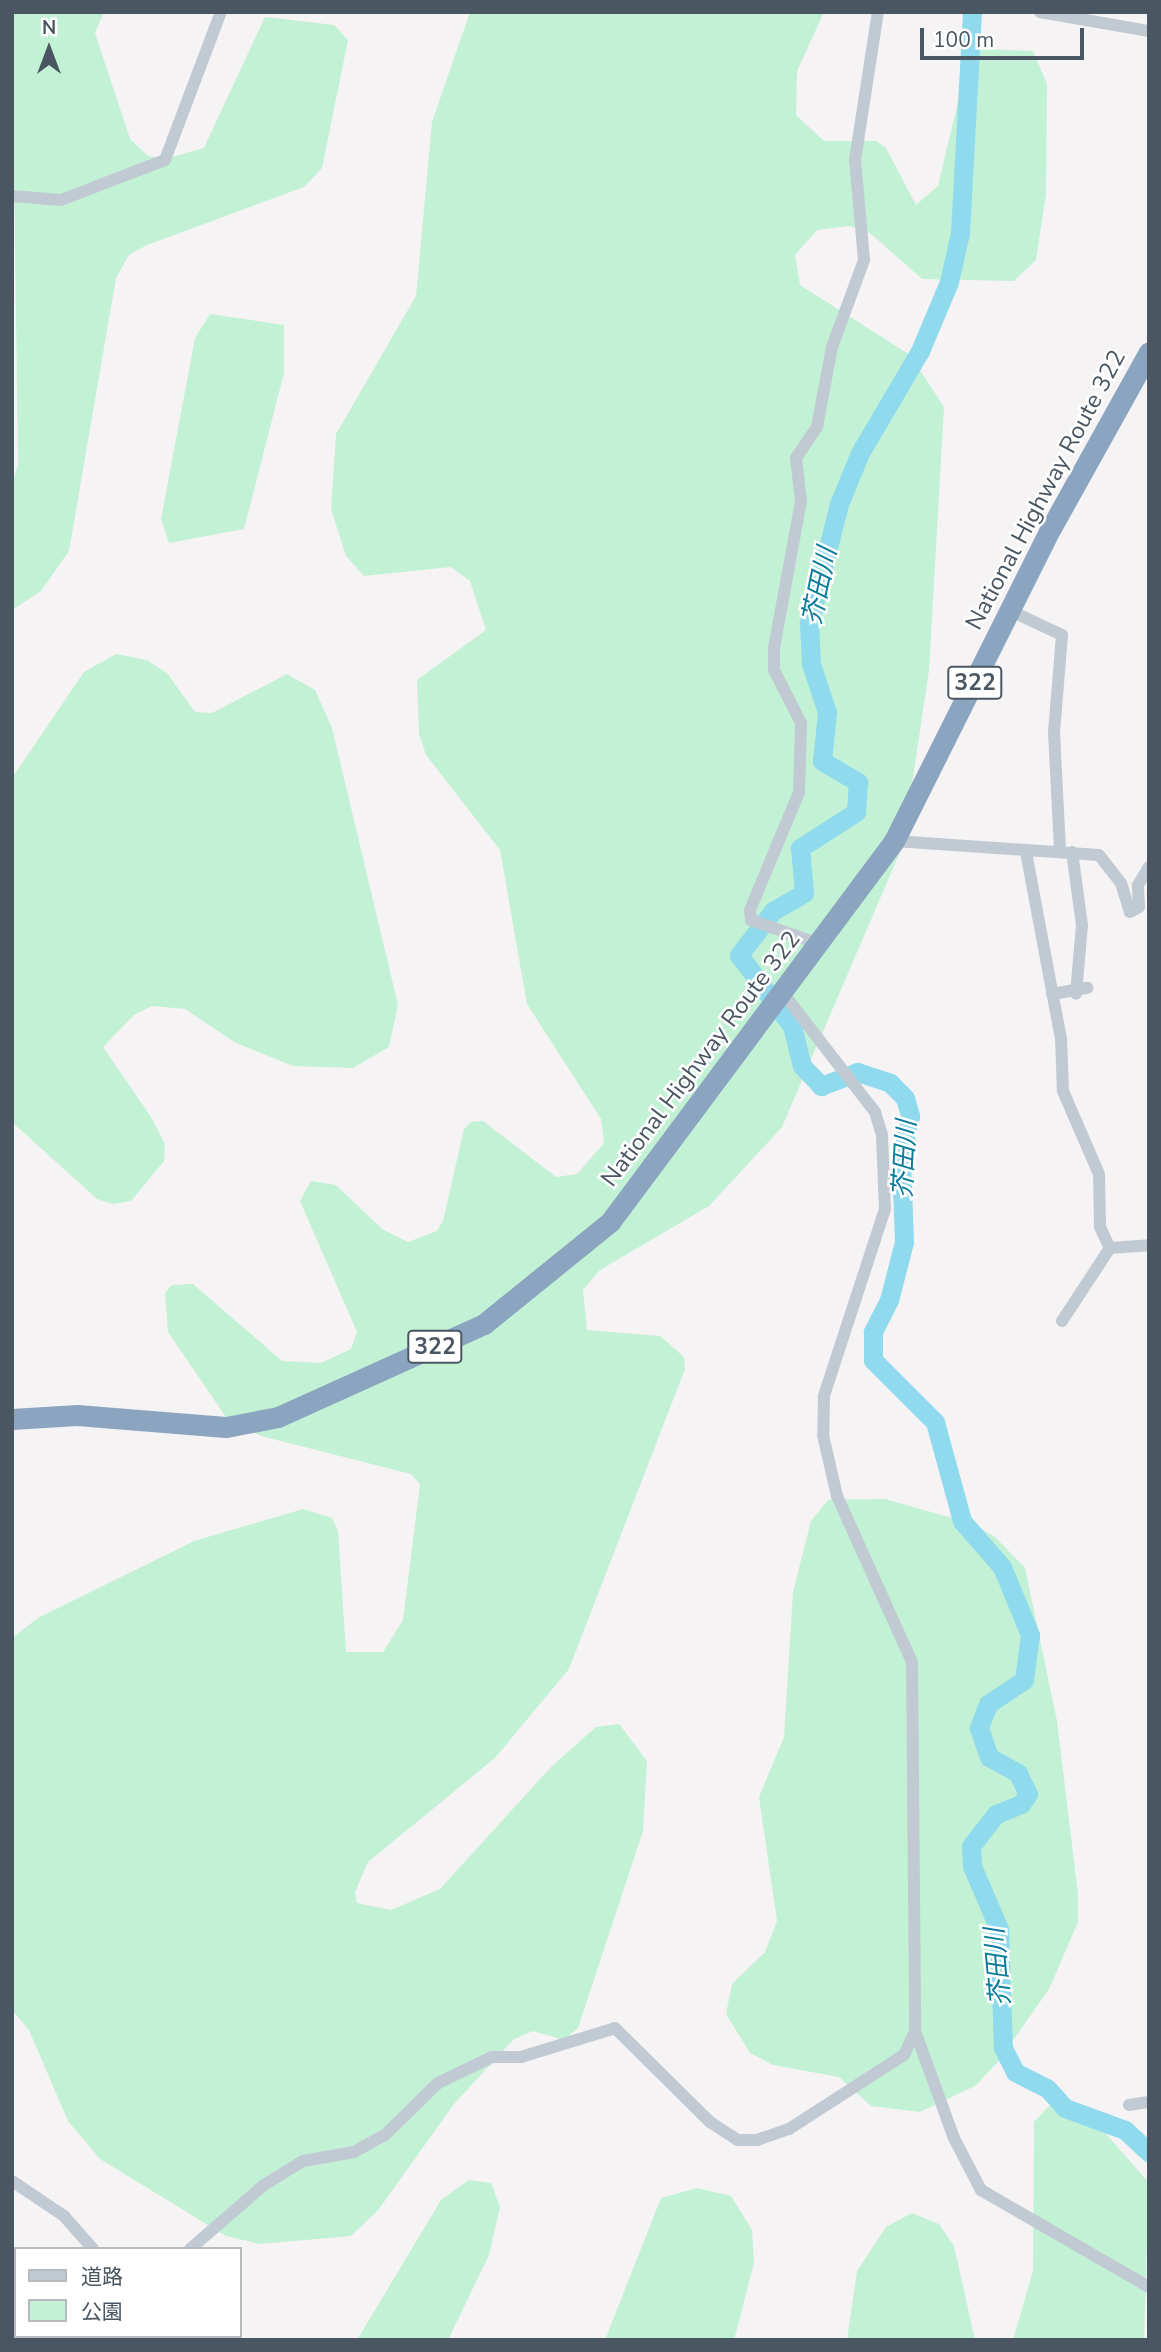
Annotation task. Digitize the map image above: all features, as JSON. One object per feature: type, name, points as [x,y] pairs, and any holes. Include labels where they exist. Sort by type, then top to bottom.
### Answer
[{"type":"highway","name":"National Highway Route 322","points":[[12,1419],[77,1415],[200,1427],[263,1421],[484,1324],[610,1222],[745,1045],[894,841],[1011,611],[1149,352]]},
{"type":"street","points":[[12,196],[61,200],[164,160],[221,12]]},
{"type":"street","points":[[819,944],[751,920],[750,910],[799,792],[801,723],[774,670],[774,648],[801,501],[796,458],[817,427],[832,347],[864,260],[856,160],[878,12]]},
{"type":"street","points":[[1040,12],[1149,31]]},
{"type":"street","points":[[1011,611],[1062,635],[1054,732],[1066,852],[1082,925],[1081,991],[1052,994]]},
{"type":"street","points":[[894,841],[1026,852],[1066,852],[1105,861],[1130,912],[1139,907],[1138,885],[1149,867]]},
{"type":"street","points":[[1026,852],[1052,994],[1062,1091],[1099,1174],[1100,1227],[1110,1248]]},
{"type":"street","points":[[780,996],[875,1112],[882,1135],[885,1209],[824,1396],[823,1435],[837,1496],[912,1662],[915,2031],[954,2138],[982,2190],[1149,2287]]},
{"type":"street","points":[[1110,1248],[1149,1245]]},
{"type":"street","points":[[1062,1321],[1110,1248]]},
{"type":"street","points":[[192,2247],[264,2185],[303,2161],[354,2151],[385,2135],[438,2083],[492,2057],[521,2057],[615,2028],[710,2122],[738,2140],[757,2140],[789,2129],[904,2055],[915,2031]]},
{"type":"street","points":[[1129,2105],[1149,2102]]},
{"type":"street","points":[[12,2181],[64,2216],[91,2247]]},
{"type":"street","points":[[79,2234],[82,2247]]},
{"type":"green space","points":[[12,12],[104,12],[95,33],[130,139],[148,156],[165,159],[204,148],[265,17],[334,25],[348,40],[322,168],[304,187],[147,245],[129,255],[116,278],[69,551],[41,591],[12,610],[12,483],[18,465]]},
{"type":"green space","points":[[470,12],[824,12],[797,71],[796,115],[824,141],[876,141],[886,148],[916,205],[938,186],[969,55],[984,49],[1033,51],[1047,84],[1046,194],[1036,260],[1014,281],[922,279],[870,233],[849,226],[817,230],[795,255],[800,285],[910,355],[944,407],[929,670],[903,845],[782,1127],[709,1206],[600,1270],[583,1290],[587,1330],[660,1336],[684,1357],[685,1369],[569,1669],[495,1758],[368,1862],[355,1892],[357,1903],[391,1910],[440,1889],[551,1767],[596,1727],[619,1724],[647,1761],[643,1831],[578,2028],[564,2040],[533,2031],[514,2039],[454,2104],[379,2209],[351,2236],[260,2244],[226,2236],[100,2159],[68,2121],[29,2030],[12,2010],[12,1638],[38,1618],[194,1541],[303,1509],[332,1518],[338,1531],[346,1652],[383,1652],[403,1620],[420,1484],[411,1474],[261,1436],[228,1420],[168,1332],[165,1293],[172,1285],[193,1284],[282,1361],[321,1363],[351,1349],[357,1332],[300,1201],[311,1181],[336,1185],[382,1229],[408,1242],[437,1231],[443,1221],[464,1129],[471,1122],[483,1121],[556,1177],[577,1174],[604,1143],[601,1119],[527,1004],[500,850],[426,755],[419,734],[417,680],[486,630],[470,581],[451,567],[364,576],[346,556],[331,509],[336,434],[416,296],[432,122]]},
{"type":"green space","points":[[210,314],[284,325],[284,373],[244,529],[169,543],[161,519],[195,338]]},
{"type":"green space","points":[[116,654],[147,660],[167,673],[195,712],[212,713],[287,674],[315,690],[332,728],[398,1005],[389,1047],[353,1068],[293,1066],[236,1043],[185,1009],[152,1006],[134,1015],[103,1047],[151,1117],[165,1144],[164,1161],[131,1201],[113,1204],[97,1199],[12,1122],[12,778],[84,672]]},
{"type":"green space","points":[[885,1499],[970,1523],[994,1536],[1025,1568],[1057,1721],[1078,1894],[1078,1922],[1049,1989],[998,2062],[975,2086],[920,2112],[871,2106],[839,2077],[773,2065],[750,2053],[726,2014],[732,1984],[765,1952],[777,1921],[759,1797],[784,1737],[793,1592],[811,1521],[828,1500]]},
{"type":"green space","points":[[1052,2103],[1087,2112],[1149,2183],[1144,2340],[1013,2340],[1033,2271],[1034,2122]]},
{"type":"green space","points":[[469,2180],[491,2183],[500,2207],[489,2255],[448,2340],[357,2340],[441,2200]]},
{"type":"green space","points":[[697,2188],[731,2196],[752,2230],[754,2263],[734,2340],[605,2340],[661,2198]]},
{"type":"green space","points":[[912,2213],[939,2224],[954,2246],[975,2340],[847,2340],[857,2271],[886,2227]]},
{"type":"waterway","name":"芥田川","points":[[972,12],[960,233],[949,282],[920,351],[860,453],[839,504],[809,623],[811,664],[827,712],[822,761],[858,782],[856,812],[800,848],[804,893],[773,911],[739,955],[792,1026],[802,1066],[821,1086],[857,1072],[890,1083],[905,1098],[910,1116],[901,1160],[904,1242],[889,1300],[873,1332],[873,1360],[935,1422],[962,1521],[1002,1567],[1030,1635],[1024,1680],[988,1704],[979,1728],[989,1757],[1018,1773],[1028,1794],[1021,1804],[996,1814],[971,1846],[972,1866],[999,1929],[1003,2048],[1015,2072],[1047,2088],[1065,2108],[1125,2130],[1149,2152]]}]
